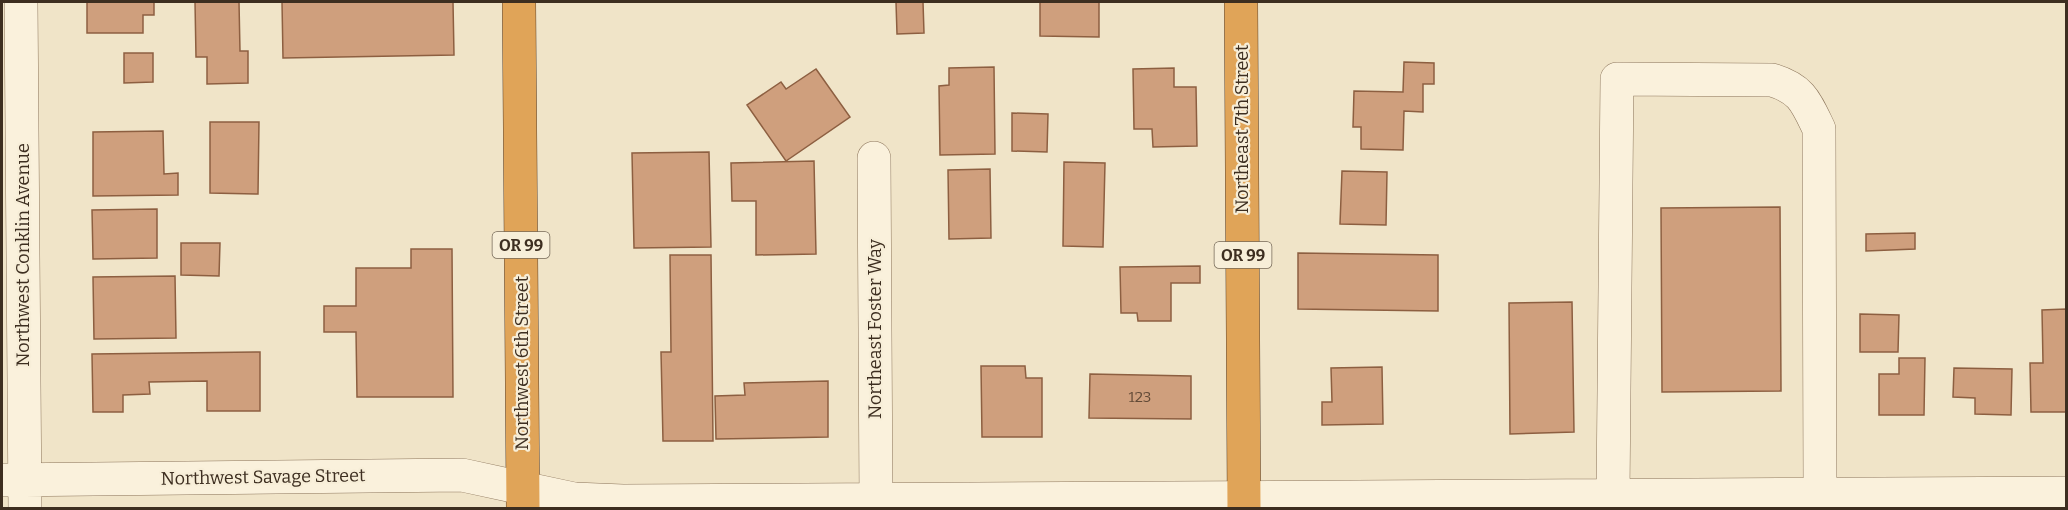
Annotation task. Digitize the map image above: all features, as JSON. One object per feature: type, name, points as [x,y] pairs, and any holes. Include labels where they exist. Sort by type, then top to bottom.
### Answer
[{"type":"highway","name":"Northwest 6th Street","points":[[519,2],[523,498]]},
{"type":"highway","name":"Northeast 7th Street","points":[[1241,2],[1245,503]]},
{"type":"street","name":"Northwest Conklin Avenue","points":[[17,490],[21,2]]},
{"type":"street","points":[[1613,495],[1617,79],[1772,80],[1789,85],[1802,96],[1819,129],[1820,494]]},
{"type":"street","name":"Northeast Foster Way","points":[[874,158],[876,500]]},
{"type":"street","name":"Northwest Savage Street","points":[[17,490],[462,475],[523,498],[623,501],[876,500],[1245,503],[1613,495],[2067,493]]},
{"type":"building","points":[[87,2],[154,2],[154,15],[143,15],[143,33],[87,33]]},
{"type":"building","points":[[195,2],[239,2],[240,51],[248,51],[248,83],[207,84],[207,57],[196,57]]},
{"type":"building","points":[[282,2],[453,2],[454,55],[283,58]]},
{"type":"building","points":[[896,2],[923,2],[924,33],[897,34]]},
{"type":"building","points":[[1040,2],[1099,2],[1099,37],[1040,36]]},
{"type":"building","points":[[124,53],[153,53],[153,82],[124,83]]},
{"type":"building","points":[[1404,62],[1434,63],[1434,84],[1423,84],[1423,112],[1404,111],[1403,150],[1361,149],[1361,127],[1353,127],[1354,91],[1403,92]]},
{"type":"building","points":[[994,67],[995,154],[940,155],[939,86],[949,85],[949,68]]},
{"type":"building","points":[[1174,68],[1174,87],[1196,87],[1197,146],[1153,147],[1152,129],[1134,129],[1133,69]]},
{"type":"building","points":[[816,69],[850,117],[786,161],[747,105],[781,82],[786,89]]},
{"type":"building","points":[[1012,113],[1048,114],[1047,152],[1012,151]]},
{"type":"building","points":[[210,122],[259,122],[258,194],[210,193]]},
{"type":"building","points":[[163,131],[164,174],[178,173],[178,195],[93,196],[93,132]]},
{"type":"building","points":[[709,152],[711,247],[634,248],[632,153]]},
{"type":"building","points":[[814,161],[816,254],[756,255],[756,201],[732,201],[731,163]]},
{"type":"building","points":[[1064,162],[1105,163],[1103,247],[1063,246]]},
{"type":"building","points":[[990,169],[991,238],[949,239],[948,170]]},
{"type":"building","points":[[1342,171],[1387,172],[1386,225],[1340,224]]},
{"type":"building","points":[[1780,207],[1781,391],[1662,392],[1661,208]]},
{"type":"building","points":[[157,209],[157,258],[93,259],[92,210]]},
{"type":"building","points":[[1915,233],[1915,249],[1866,251],[1866,234]]},
{"type":"building","points":[[181,243],[220,243],[219,276],[181,275]]},
{"type":"building","points":[[411,249],[452,249],[453,397],[357,397],[356,332],[324,332],[324,306],[356,306],[356,268],[411,268]]},
{"type":"building","points":[[1298,253],[1438,255],[1438,311],[1298,309]]},
{"type":"building","points":[[670,255],[711,255],[713,441],[663,441],[661,352],[671,352]]},
{"type":"building","points":[[1200,266],[1200,283],[1171,283],[1171,321],[1138,321],[1137,313],[1121,313],[1120,267]]},
{"type":"building","points":[[175,276],[176,338],[94,339],[93,277]]},
{"type":"building","points":[[1572,302],[1574,432],[1510,434],[1509,303]]},
{"type":"building","points":[[2066,309],[2066,412],[2031,412],[2030,363],[2043,363],[2042,310]]},
{"type":"building","points":[[1860,314],[1899,315],[1898,352],[1860,352]]},
{"type":"building","points":[[260,352],[260,411],[207,411],[207,381],[149,382],[150,394],[123,395],[123,412],[93,412],[92,354]]},
{"type":"building","points":[[1899,358],[1925,358],[1924,415],[1879,415],[1879,374],[1899,374]]},
{"type":"building","points":[[981,366],[1025,366],[1026,378],[1042,378],[1042,437],[982,437]]},
{"type":"building","points":[[1382,367],[1383,424],[1322,425],[1322,402],[1332,402],[1331,368]]},
{"type":"building","points":[[1954,368],[2012,369],[2011,415],[1975,414],[1975,398],[1953,397]]},
{"type":"building","points":[[1090,374],[1191,376],[1191,419],[1089,418]]},
{"type":"building","points":[[828,381],[828,437],[716,439],[715,396],[745,395],[744,383]]}]
